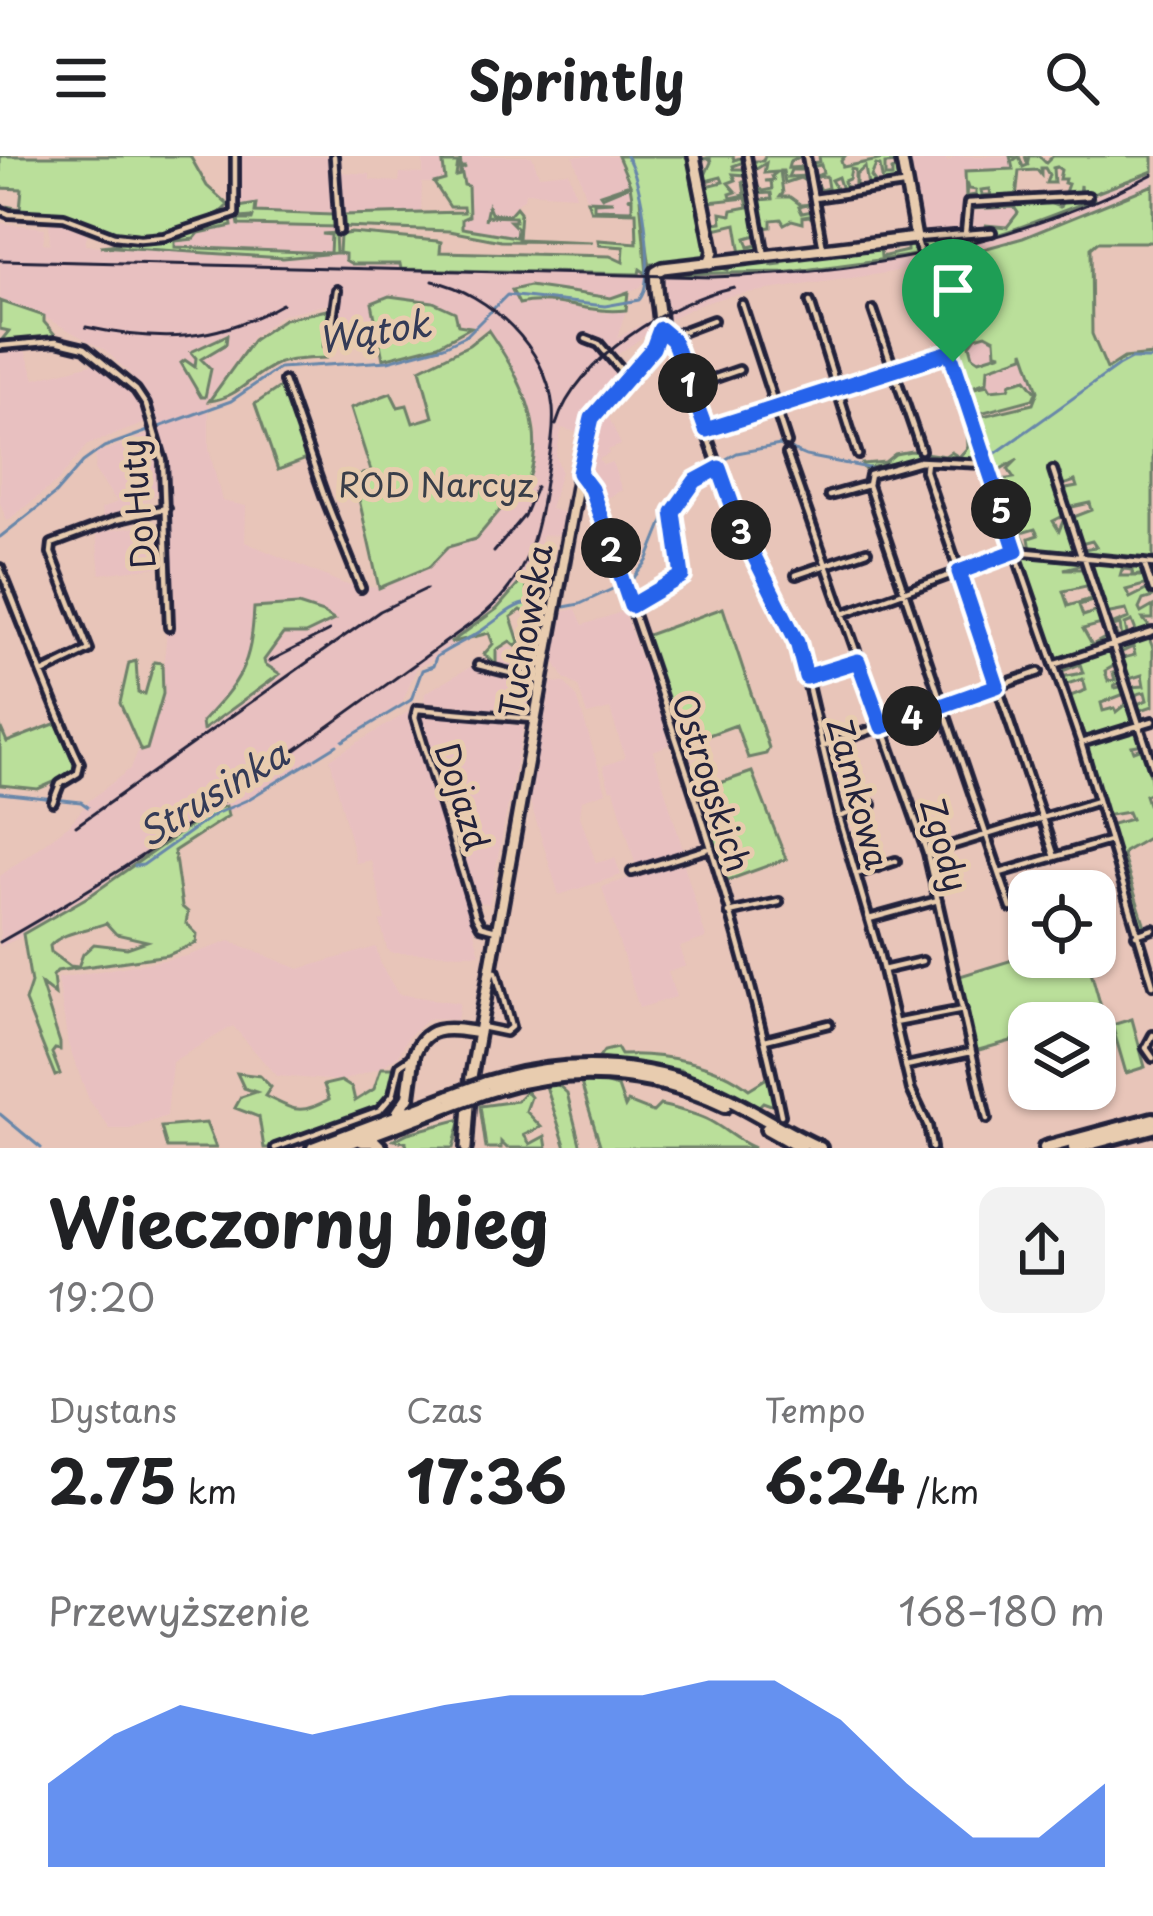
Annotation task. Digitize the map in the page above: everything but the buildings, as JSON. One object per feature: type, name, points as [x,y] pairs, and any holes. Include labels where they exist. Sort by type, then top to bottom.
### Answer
[{"type":"main road","points":[[380,1123],[404,1107],[413,1059]]},
{"type":"main road","points":[[314,1148],[549,1069],[598,1067],[647,1072],[715,1093],[820,1148]]},
{"type":"main road","points":[[486,1088],[575,1075],[661,1082],[732,1109],[801,1148]]},
{"type":"main road","points":[[410,1083],[422,1099],[451,1101]]},
{"type":"main road","points":[[341,1146],[451,1101]]},
{"type":"main road","points":[[341,1146],[369,1140],[382,1148],[385,1134],[402,1123]]},
{"type":"main road","points":[[1045,1148],[1153,1123]]},
{"type":"main road","points":[[1074,1148],[1153,1123]]},
{"type":"street","points":[[0,210],[54,217],[121,238],[152,239],[235,214],[235,156]]},
{"type":"street","points":[[334,156],[339,231]]},
{"type":"street","points":[[694,156],[714,257],[710,262]]},
{"type":"street","points":[[747,156],[765,256]]},
{"type":"street","points":[[806,156],[823,248]]},
{"type":"street","points":[[901,156],[921,254]]},
{"type":"street","points":[[814,198],[905,184]]},
{"type":"street","points":[[965,234],[968,203],[1088,196]]},
{"type":"street","points":[[712,320],[670,336],[660,329],[656,272],[823,248],[992,232]]},
{"type":"street","points":[[710,236],[727,260]]},
{"type":"street","points":[[924,265],[985,464],[1082,743],[1153,984]]},
{"type":"street","points":[[328,346],[337,290]]},
{"type":"street","points":[[810,302],[859,455]]},
{"type":"street","points":[[742,304],[787,443]]},
{"type":"street","points":[[873,310],[921,450]]},
{"type":"street","name":"Tuchowska","points":[[466,1148],[466,1109],[496,930],[592,418],[653,348],[660,329]]},
{"type":"street","name":"Zamkowa","points":[[670,336],[741,530],[797,642],[838,817],[932,1148]]},
{"type":"street","points":[[586,338],[599,344],[626,376]]},
{"type":"street","name":"Do Huty","points":[[0,346],[56,341],[85,348],[136,391],[155,428],[163,461],[169,627]]},
{"type":"street","points":[[706,430],[950,352]]},
{"type":"street","points":[[690,387],[739,370]]},
{"type":"street","points":[[284,381],[361,588]]},
{"type":"street","name":"Zgody","points":[[787,454],[927,853],[987,1119]]},
{"type":"street","points":[[985,464],[926,461],[867,477],[1008,898]]},
{"type":"street","points":[[926,461],[1055,856]]},
{"type":"street","points":[[631,606],[682,576],[673,512],[695,481],[718,465]]},
{"type":"street","points":[[1053,470],[1153,767]]},
{"type":"street","name":"Ostrogskich","points":[[579,473],[591,489],[710,849],[782,1114]]},
{"type":"street","points":[[829,496],[868,485]]},
{"type":"street","points":[[42,673],[89,650],[51,553],[52,544],[116,520],[166,508]]},
{"type":"street","points":[[796,575],[867,551]]},
{"type":"street","points":[[843,614],[1016,551],[1153,563]]},
{"type":"street","points":[[1144,563],[1153,590]]},
{"type":"street","points":[[0,568],[80,763],[78,773],[59,784],[53,800]]},
{"type":"street","points":[[1054,665],[1153,632]]},
{"type":"street","points":[[806,677],[858,661]]},
{"type":"street","points":[[478,664],[542,682]]},
{"type":"street","points":[[822,747],[1039,672]]},
{"type":"street","name":"Dojazd","points":[[496,930],[482,926],[476,917],[417,709],[535,719]]},
{"type":"street","points":[[1082,743],[1153,721]]},
{"type":"street","points":[[927,853],[1099,801]]},
{"type":"street","points":[[838,817],[872,806]]},
{"type":"street","points":[[1000,873],[1110,841]]},
{"type":"street","points":[[632,872],[710,849]]},
{"type":"street","points":[[856,874],[896,861]]},
{"type":"street","points":[[869,919],[938,900]]},
{"type":"street","points":[[729,913],[779,902]]},
{"type":"street","points":[[1136,934],[1153,929]]},
{"type":"street","points":[[883,970],[922,961]]},
{"type":"street","points":[[275,1148],[380,1110],[392,1095],[400,1065],[413,1059],[421,1039],[434,1030],[505,1032],[511,1027],[496,972],[490,971]]},
{"type":"street","points":[[895,1022],[963,1010]]},
{"type":"street","points":[[765,1040],[829,1024]]},
{"type":"street","points":[[1153,1035],[1146,1045],[1153,1058]]},
{"type":"street","points":[[905,1066],[970,1052]]},
{"type":"shaded area","points":[[240,156],[329,156],[333,215],[268,216],[241,207]]},
{"type":"shaded area","points":[[423,156],[444,156],[447,183],[422,183],[421,213],[343,215],[338,172],[399,182],[400,173],[423,174]]},
{"type":"shaded area","points":[[460,156],[532,156],[539,175],[569,172],[576,195],[525,192],[517,203],[517,239],[460,230],[461,217],[466,217]]},
{"type":"shaded area","points":[[573,156],[620,156],[629,173],[637,212],[591,211]]},
{"type":"shaded area","points":[[924,156],[945,156],[947,162],[956,156],[1010,156],[1014,169],[965,171],[964,229],[922,234],[908,162],[924,162]]},
{"type":"shaded area","points":[[1153,171],[1153,185],[1023,238],[893,272],[733,295],[666,321],[608,361],[619,375],[594,402],[582,434],[562,428],[556,456],[561,471],[550,509],[566,513],[562,536],[542,535],[532,568],[512,597],[445,654],[417,667],[402,703],[238,808],[216,817],[80,908],[0,947],[0,876],[69,825],[90,800],[131,768],[161,695],[166,640],[163,489],[103,522],[101,509],[117,502],[95,471],[96,454],[154,432],[160,453],[159,424],[129,373],[105,350],[33,311],[0,301],[0,223],[45,228],[43,243],[50,244],[49,219],[64,218],[88,229],[85,245],[100,246],[158,242],[232,223],[337,227],[336,253],[345,254],[353,264],[400,264],[402,269],[782,273],[927,253],[993,230],[968,230],[971,204],[1021,204],[1022,226]],"holes":[[[644,282],[657,282],[655,317],[617,338],[626,310],[605,313],[540,301],[519,303],[529,286],[611,298]],[[338,302],[335,326],[374,325],[372,303],[488,330],[537,430],[531,479],[476,539],[448,547],[429,567],[379,588],[344,584],[245,542],[246,506],[222,501],[209,449],[209,401],[228,389],[226,374],[253,336],[283,314]]]},
{"type":"shaded area","points":[[996,330],[1024,348],[1039,391],[975,413],[953,348]]},
{"type":"shaded area","points":[[24,347],[35,379],[99,362],[130,390],[151,421],[87,445],[58,481],[7,521],[0,502],[0,350]]},
{"type":"shaded area","points":[[605,408],[621,445],[599,459],[603,465],[612,462],[622,490],[597,503],[585,471],[590,441],[599,458],[591,437]]},
{"type":"shaded area","points":[[155,525],[156,567],[100,574],[96,532]]},
{"type":"shaded area","points":[[576,609],[583,625],[624,611],[671,744],[653,751],[684,853],[636,866],[603,766],[625,758],[610,709],[587,715],[578,686],[564,678],[552,657],[560,612]]},
{"type":"shaded area","points":[[499,646],[540,655],[536,678],[487,664],[485,656]]},
{"type":"shaded area","points":[[472,666],[537,688],[532,713],[424,702],[425,693]]},
{"type":"shaded area","points":[[547,682],[565,683],[577,697],[606,792],[582,800],[580,816],[596,863],[615,858],[621,875],[559,895],[528,795]]},
{"type":"shaded area","points":[[408,712],[480,954],[392,953],[380,921],[385,920],[371,860],[356,863],[330,759]]},
{"type":"shaded area","points":[[422,713],[523,726],[489,904],[475,901]]},
{"type":"shaded area","points":[[854,745],[868,779],[837,791],[828,755]]},
{"type":"shaded area","points":[[683,861],[706,938],[680,947],[686,966],[668,972],[676,997],[639,1008],[602,887]]},
{"type":"shaded area","points":[[230,941],[299,969],[376,947],[398,994],[460,1003],[457,1020],[428,1019],[408,1037],[399,1055],[381,1068],[341,1081],[276,1076],[233,1026],[172,1062],[167,1116],[130,1129],[110,1129],[89,1100],[68,1044],[58,978],[187,956]]},
{"type":"green space","points":[[0,156],[190,156],[207,186],[228,205],[208,220],[179,231],[120,236],[52,211],[14,210],[11,207],[20,209],[22,189],[0,188]]},
{"type":"green space","points":[[442,156],[445,163],[458,163],[456,176],[460,175],[460,156],[461,167],[466,167],[461,169],[468,186],[469,216],[462,219],[462,228],[516,237],[517,228],[510,221],[515,217],[486,216],[485,220],[488,206],[491,213],[509,215],[516,207],[520,212],[518,239],[592,242],[501,241],[449,231],[343,227],[343,215],[464,212],[463,207],[450,207],[434,183],[445,180]]},
{"type":"green space","points":[[618,156],[692,156],[711,252],[708,258],[652,264],[651,274],[640,198],[647,274],[640,269],[639,274],[401,269],[400,264],[352,264],[339,253],[340,235],[351,233],[437,241],[440,252],[610,256],[623,262],[624,247],[599,245],[598,240],[637,243],[636,212],[591,211],[587,200],[613,201],[594,202],[594,209],[632,210],[630,185],[600,194],[630,184]]},
{"type":"green space","points":[[712,156],[743,157],[744,162],[733,166],[746,169],[747,175],[733,174],[736,180],[728,183],[736,192],[730,194],[731,198],[745,195],[743,182],[750,181],[752,192],[748,194],[754,204],[750,206],[755,207],[760,234],[746,238],[749,247],[758,245],[759,239],[762,252],[741,254],[736,224],[715,229],[711,215],[715,223],[722,222],[721,213],[731,215],[732,210],[748,207],[746,198],[709,202],[703,187],[723,182],[721,177],[702,182],[711,162],[710,158],[700,160]]},
{"type":"green space","points":[[765,156],[802,156],[790,161],[788,168],[805,170],[791,170],[788,177],[806,176],[807,182],[800,178],[785,183],[780,171],[780,197],[811,204],[799,207],[802,213],[812,211],[814,220],[809,216],[803,217],[803,223],[784,224],[781,219],[771,220],[771,227],[763,228],[759,200],[772,199],[771,193],[758,194],[756,186],[763,191],[772,189],[771,181],[765,181],[774,180],[777,172],[764,173],[766,163],[753,171],[752,161],[763,161]]},
{"type":"green space","points":[[819,156],[845,156],[843,167],[899,156],[899,163],[885,164],[885,177],[892,177],[896,169],[898,181],[883,184],[876,165],[871,177],[877,185],[868,186],[865,167],[856,175],[856,185],[865,187],[855,188],[855,170],[851,169],[844,181],[852,189],[842,190],[838,177],[831,180],[837,190],[817,193],[814,179],[820,190],[828,188],[826,176],[814,177],[823,173],[821,165],[813,172],[811,163],[820,162]]},
{"type":"green space","points":[[1010,156],[1014,160],[1019,156],[1023,167],[1028,165],[1025,156],[1028,160],[1039,156],[1046,163],[1053,156],[1153,156],[1153,171],[1030,223],[925,253],[922,244],[928,240],[992,233],[992,227],[985,225],[1007,227],[1018,213],[1014,207],[970,209],[971,204],[1049,203],[1060,207],[1062,202],[1090,197],[1081,197],[1080,185],[1079,196],[1063,198],[1068,184],[1059,179],[1057,167],[1053,168],[1054,183],[1046,183],[1045,168],[1041,175],[1037,170],[1019,171],[1016,199],[991,198],[990,189],[981,190],[989,199],[969,199],[976,190],[969,189],[967,182],[966,199],[965,171],[1013,169]]},
{"type":"green space","points":[[1153,185],[1153,242],[1098,242],[1091,248],[1092,334],[1107,369],[1124,358],[1153,355],[1153,562],[1083,555],[1083,549],[1096,547],[1092,541],[1081,544],[1071,518],[1092,510],[1090,503],[1072,507],[1070,515],[1061,490],[1067,514],[1053,521],[1059,531],[1063,521],[1069,520],[1077,553],[1031,550],[1029,538],[1038,535],[1035,529],[1021,533],[1028,548],[1020,549],[995,481],[1014,478],[1008,469],[1018,459],[992,474],[974,418],[1033,404],[1038,391],[1024,350],[1024,356],[988,368],[987,382],[962,385],[952,348],[973,341],[973,356],[979,360],[1002,353],[996,352],[995,339],[986,334],[951,344],[929,264],[1023,238]]},
{"type":"green space","points":[[256,204],[255,212],[332,215],[334,207],[337,227],[239,225],[238,220],[253,217],[240,218],[239,207]]},
{"type":"green space","points":[[226,219],[232,226],[175,241],[175,247],[330,253],[331,235],[322,234],[335,233],[336,253],[283,258],[100,246],[178,238]]},
{"type":"green space","points":[[894,243],[894,249],[880,247],[881,257],[907,251],[901,243],[913,245],[916,255],[789,272],[661,274],[714,265],[728,270],[731,264],[775,257],[772,265],[781,264],[780,258],[857,252]]},
{"type":"green space","points":[[529,286],[611,298],[628,292],[626,310],[519,304],[512,290]]},
{"type":"green space","points":[[389,296],[433,302],[455,312],[458,325],[471,327],[438,345],[383,359],[372,303]]},
{"type":"green space","points":[[0,301],[44,316],[57,337],[0,342],[9,331],[0,329]]},
{"type":"green space","points":[[332,309],[326,358],[277,364],[229,396],[209,401],[253,340],[284,319]]},
{"type":"green space","name":"ROD Narcyz","points":[[488,330],[513,369],[530,411],[534,454],[530,476],[520,497],[511,497],[476,539],[448,547],[429,567],[379,588],[354,477],[371,471],[351,408],[391,393],[398,407],[407,405],[413,423],[433,417],[420,369]]},
{"type":"green space","points":[[227,335],[226,344],[201,359],[211,369],[205,397],[201,397],[181,363],[185,360],[195,367],[191,352]]},
{"type":"green space","points":[[1026,379],[1036,392],[1033,399],[973,415],[964,390],[988,385],[991,390],[1009,388]]},
{"type":"green space","points":[[283,385],[309,458],[278,470],[255,404]]},
{"type":"green space","points":[[967,428],[979,457],[977,464],[915,459],[864,469],[862,464],[885,462],[911,451],[945,456],[951,452],[959,457],[968,447]]},
{"type":"green space","points":[[1021,554],[1083,559],[1084,564],[1064,569],[1084,569],[1091,585],[1063,591],[1068,606],[1091,599],[1088,590],[1094,592],[1096,600],[1079,605],[1083,616],[1095,612],[1097,605],[1102,624],[1083,629],[1092,645],[1105,638],[1107,645],[1060,662],[1055,659]]},
{"type":"green space","points":[[1086,559],[1142,564],[1145,574],[1133,576],[1146,576],[1148,584],[1126,590],[1130,598],[1150,588],[1153,597],[1143,600],[1139,609],[1141,613],[1153,606],[1153,619],[1143,619],[1153,631],[1138,636],[1132,621],[1125,624],[1127,634],[1122,639],[1120,625],[1113,627],[1119,640],[1113,643],[1109,626],[1129,618],[1126,610],[1105,614]]},
{"type":"green space","points":[[524,578],[527,589],[539,592],[543,580],[549,584],[549,594],[533,604],[530,615],[521,610],[511,617],[519,642],[516,646],[510,641],[496,650],[496,666],[484,654],[493,644],[489,633],[450,643],[497,609]]},
{"type":"green space","points":[[298,605],[334,620],[305,634],[283,634],[264,660],[280,674],[203,730],[202,722],[226,695],[247,658],[254,608]]},
{"type":"green space","points":[[723,608],[769,748],[766,754],[748,758],[736,725],[679,746],[645,636]]},
{"type":"green space","points":[[1153,634],[1149,638],[1153,706],[1141,710],[1142,723],[1135,705],[1147,700],[1145,692],[1134,700],[1129,687],[1144,686],[1142,675],[1126,680],[1119,659],[1135,655],[1133,647],[1118,654],[1115,647]]},
{"type":"green space","points":[[1111,649],[1117,664],[1105,671],[1108,681],[1115,680],[1113,673],[1119,671],[1123,682],[1115,688],[1125,686],[1127,693],[1101,703],[1103,711],[1114,708],[1116,712],[1127,703],[1137,723],[1087,741],[1068,697],[1086,690],[1083,679],[1064,685],[1061,677],[1083,673],[1080,664],[1060,672],[1058,667]]},
{"type":"green space","points":[[136,661],[138,693],[145,694],[154,662],[162,663],[163,694],[147,749],[141,751],[120,703],[129,663]]},
{"type":"green space","points":[[57,723],[77,772],[38,789],[0,785],[0,726],[7,742]]},
{"type":"green space","points":[[1140,730],[1144,744],[1132,746],[1134,751],[1145,747],[1153,792],[1145,795],[1148,804],[1153,803],[1153,835],[1123,857],[1145,926],[1153,926],[1138,931],[1108,825],[1131,819],[1128,812],[1110,815],[1107,820],[1085,747]]},
{"type":"green space","points":[[752,772],[786,859],[723,882],[694,792]]},
{"type":"green space","points":[[226,806],[228,816],[174,851],[182,907],[188,912],[186,923],[197,934],[196,943],[168,955],[57,971],[55,995],[41,984],[60,1043],[60,1050],[52,1053],[60,1074],[55,1076],[25,1001],[31,983],[23,934],[91,895],[214,809]],"holes":[[[106,923],[116,934],[147,941],[127,948],[94,944],[78,967],[51,952],[50,946],[61,937]]]},
{"type":"green space","points":[[1008,961],[1008,978],[1093,978],[1100,1002],[1008,1002],[1008,1042],[975,1051],[960,976]]},
{"type":"green space","points":[[1132,1019],[1145,1067],[1126,1073],[1116,1024]]},
{"type":"green space","points":[[617,1048],[621,1055],[705,1066],[749,1089],[767,1078],[774,1081],[779,1108],[763,1102],[759,1106],[680,1070],[599,1058],[604,1051]]},
{"type":"green space","points":[[381,1068],[396,1068],[391,1094],[376,1110],[272,1148],[264,1148],[259,1117],[235,1108],[241,1097],[256,1092],[244,1088],[237,1073],[260,1076],[271,1087],[265,1096],[303,1109],[329,1099],[324,1085],[341,1081],[352,1088],[355,1101],[374,1089]]},
{"type":"green space","points":[[581,1083],[618,1087],[625,1107],[628,1102],[653,1112],[660,1105],[692,1113],[754,1148],[601,1148]]},
{"type":"green space","points":[[557,1084],[567,1093],[581,1148],[566,1148],[546,1086]]},
{"type":"green space","points":[[526,1091],[531,1097],[526,1111],[541,1127],[524,1135],[530,1144],[545,1136],[547,1148],[507,1148],[501,1142],[501,1148],[486,1148],[480,1106],[517,1101]]},
{"type":"green space","points":[[461,1119],[453,1148],[407,1148],[406,1142],[394,1140],[408,1133]]},
{"type":"green space","points":[[206,1123],[216,1148],[167,1148],[161,1127]]},
{"type":"waterway","name":"Wątok","points":[[0,537],[104,447],[231,401],[279,368],[388,361],[444,346],[467,335],[507,295],[605,306],[639,300],[647,272],[646,229],[638,185],[626,156]]},
{"type":"waterway","name":"Strusinka","points":[[989,458],[1118,366],[1131,359],[1153,359]]},
{"type":"waterway","name":"Strusinka","points":[[559,608],[580,604],[632,580],[647,561],[683,483],[737,453],[780,445],[806,456],[879,470]]},
{"type":"waterway","name":"Strusinka","points":[[900,465],[915,457],[954,460]]},
{"type":"waterway","points":[[1022,554],[1081,561]]},
{"type":"waterway","points":[[1087,561],[1142,566]]},
{"type":"waterway","name":"Strusinka","points":[[343,741],[411,700],[422,670],[433,666],[436,657],[516,607],[549,606]]},
{"type":"waterway","name":"Strusinka","points":[[316,758],[337,745]]},
{"type":"waterway","name":"Strusinka","points":[[135,866],[215,814],[313,760]]},
{"type":"waterway","name":"Strusinka","points":[[0,793],[81,802],[88,807]]},
{"type":"waterway","points":[[0,1114],[41,1148]]},
{"type":"railway","points":[[0,260],[770,275],[883,262],[993,237],[1048,220],[1153,174]]},
{"type":"railway","points":[[0,942],[184,828],[303,745],[479,618],[518,574],[538,522],[550,454],[553,408],[548,386],[540,365],[512,326],[475,297],[433,281]]},
{"type":"railway","points":[[556,425],[583,378],[629,336],[682,305],[734,287]]},
{"type":"railway","points":[[86,327],[139,336],[187,336],[234,326],[282,304]]},
{"type":"railway","points":[[494,552],[524,516],[536,487]]},
{"type":"railway","points":[[76,826],[380,611],[426,589]]},
{"type":"railway","points":[[270,661],[329,631]]},
{"type":"route","points":[[660,329],[673,340],[706,430],[950,352],[953,362],[1016,551],[959,572],[997,686],[882,727],[858,661],[806,677],[797,642],[741,530],[719,468],[695,481],[673,512],[682,576],[631,606],[591,489],[579,473],[592,418],[653,348],[660,329]]}]
